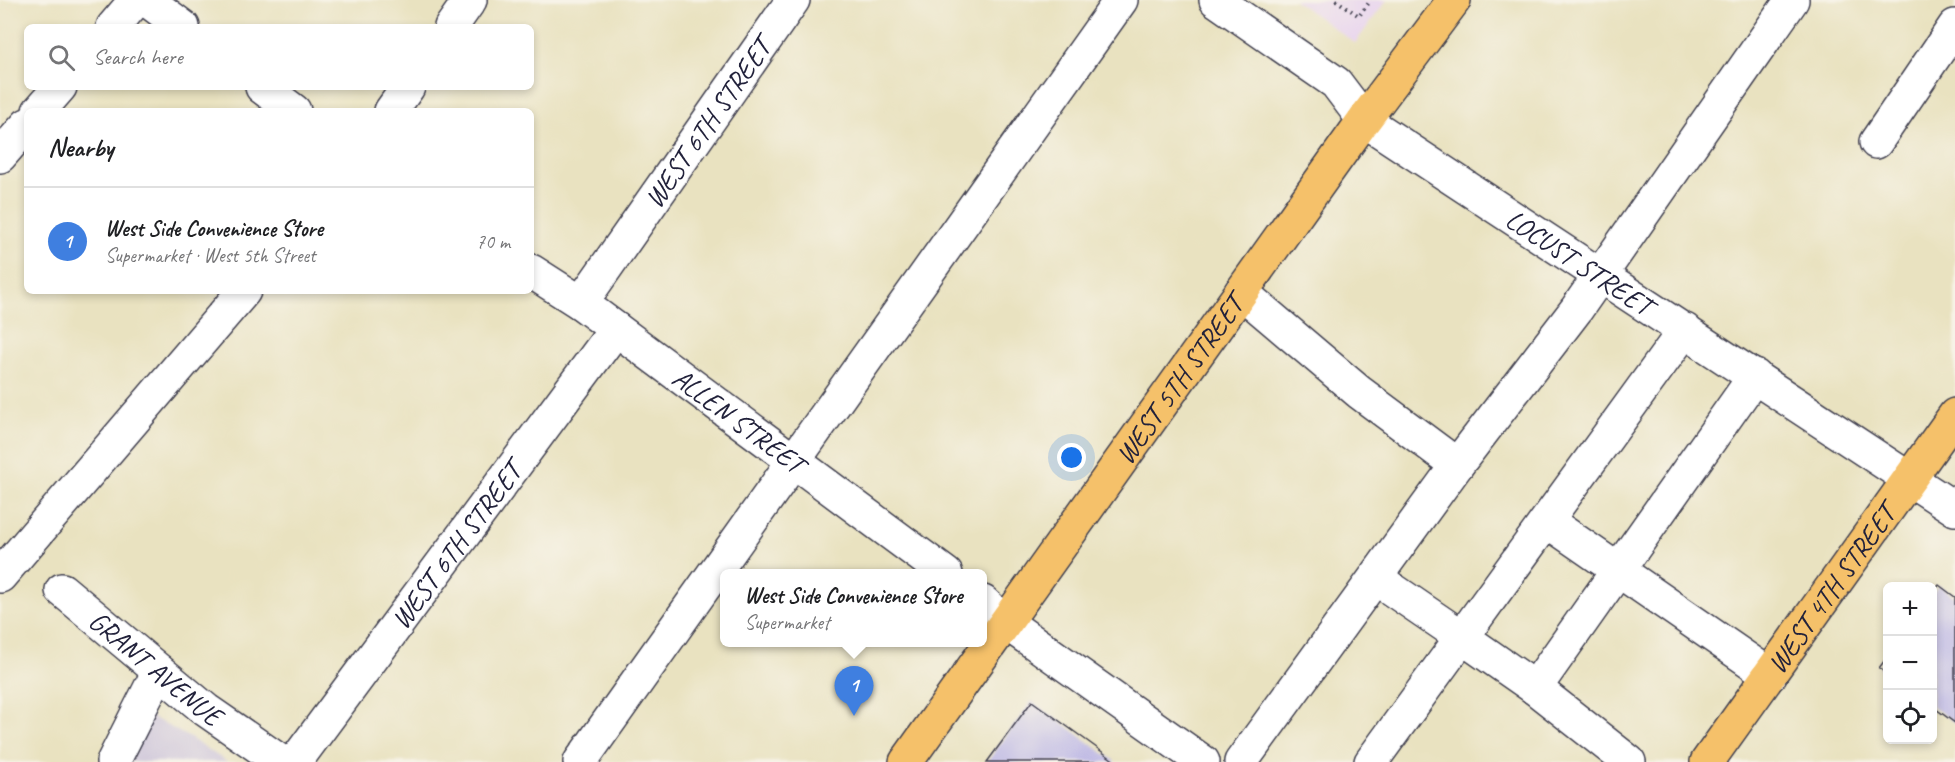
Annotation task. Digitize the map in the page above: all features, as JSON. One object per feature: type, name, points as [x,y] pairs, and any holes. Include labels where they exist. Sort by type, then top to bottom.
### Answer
[{"type":"main road","name":"WEST 5TH STREET","points":[[994,612],[1241,292],[1364,120],[1454,0]]},
{"type":"main road","name":"WEST 4TH STREET","points":[[1707,762],[1955,415]]},
{"type":"main road","name":"WEST 5TH STREET","points":[[906,762],[973,647]]},
{"type":"street","points":[[116,24],[136,0]]},
{"type":"street","points":[[147,0],[179,24]]},
{"type":"street","points":[[453,24],[470,0]]},
{"type":"street","name":"WEST 6TH STREET","points":[[581,303],[793,0]]},
{"type":"street","points":[[580,762],[1121,0]]},
{"type":"street","name":"LOCUST STREET","points":[[1216,0],[1336,83],[1364,120],[1955,509]]},
{"type":"street","points":[[1241,762],[1377,579],[1457,465],[1600,275],[1792,0]]},
{"type":"street","points":[[1876,142],[1955,26]]},
{"type":"street","points":[[42,108],[57,90]]},
{"type":"street","points":[[266,90],[290,108]]},
{"type":"street","points":[[393,108],[406,90]]},
{"type":"street","points":[[0,156],[24,128]]},
{"type":"street","name":"ALLEN STREET","points":[[534,272],[581,303],[941,569]]},
{"type":"street","points":[[1241,292],[1359,392],[1457,465]]},
{"type":"street","points":[[0,576],[241,294]]},
{"type":"street","name":"WEST 6TH STREET","points":[[295,762],[616,329]]},
{"type":"street","points":[[1371,762],[1685,330]]},
{"type":"street","points":[[1535,688],[1755,376]]},
{"type":"street","points":[[1547,521],[1770,675]]},
{"type":"street","points":[[1377,579],[1535,688],[1629,762]]},
{"type":"street","name":"GRANT AVENUE","points":[[62,590],[206,710],[281,762]]},
{"type":"street","points":[[994,612],[1203,762]]},
{"type":"street","points":[[113,762],[159,671]]},
{"type":"path","points":[[1336,0],[1359,16],[1371,0]]},
{"type":"shaded area","points":[[1294,0],[1387,0],[1355,43]]},
{"type":"shaded area","points":[[150,716],[190,738],[227,762],[130,762]]},
{"type":"building","points":[[1939,585],[1955,597],[1955,723],[1937,710],[1937,588]]},
{"type":"building","points":[[1032,701],[1101,751],[1116,762],[987,762]]},
{"type":"place","name":"West Side Convenience Store","points":[[854,716]]}]
